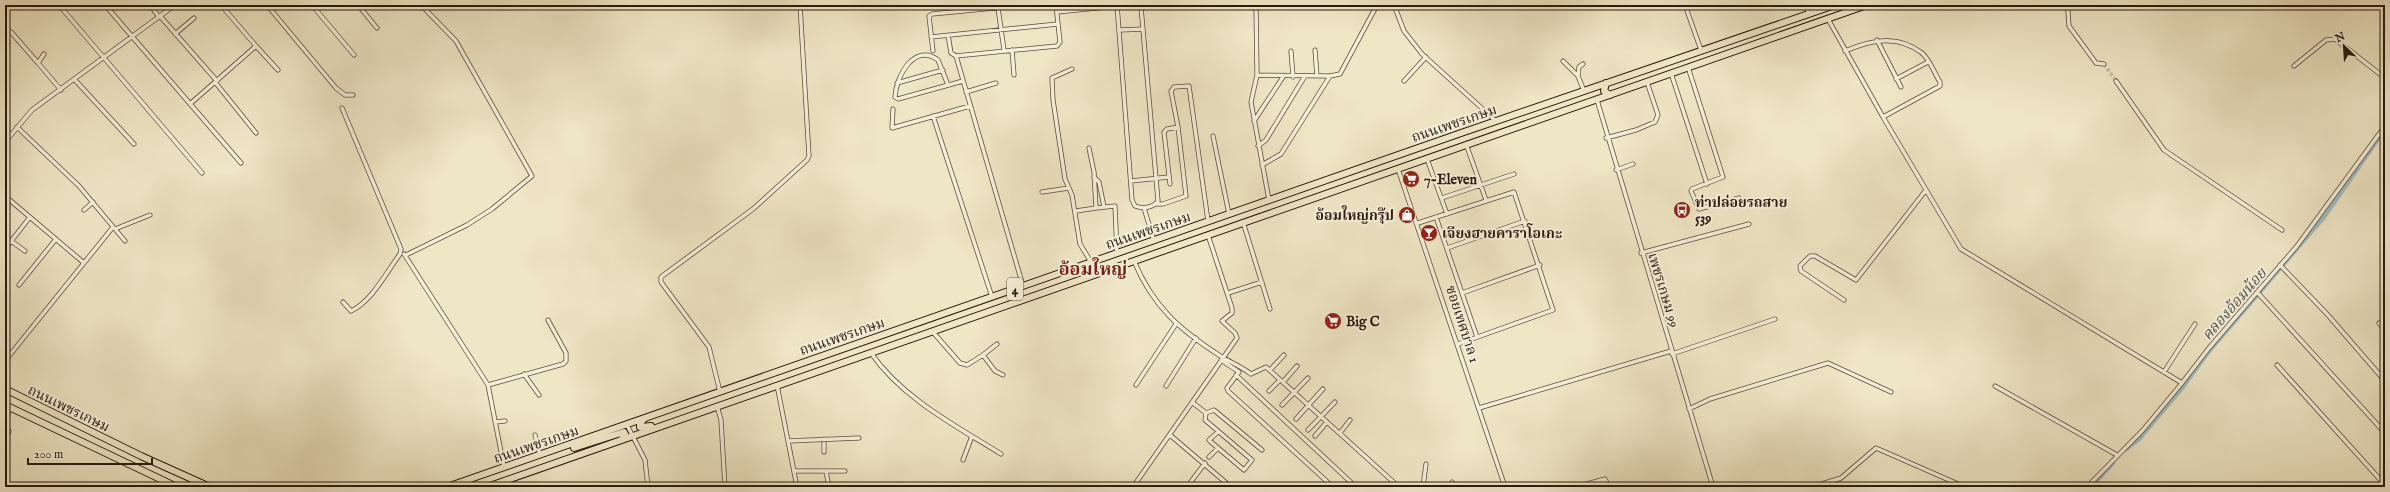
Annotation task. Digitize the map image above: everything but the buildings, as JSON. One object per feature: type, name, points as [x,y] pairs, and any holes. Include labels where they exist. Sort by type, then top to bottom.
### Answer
[{"type":"main road","name":"ถนนเพชรเกษม","points":[[447,487],[1584,90],[1834,5]]},
{"type":"main road","name":"ถนนเพชรเกษม","points":[[487,487],[504,484],[632,436],[870,352],[1867,5]]},
{"type":"main road","points":[[1606,83],[1604,91],[1610,94]]},
{"type":"main road","points":[[1596,100],[1597,86]]},
{"type":"main road","name":"ถนนเพชรเกษม","points":[[5,389],[141,456],[210,487]]},
{"type":"main road","name":"ถนนเพชรเกษม","points":[[8,406],[176,487]]},
{"type":"main road","points":[[647,418],[640,423],[642,428],[691,411],[710,409]]},
{"type":"main road","points":[[548,452],[570,449],[624,432],[626,436],[621,440]]},
{"type":"street","points":[[59,5],[202,173]]},
{"type":"street","points":[[105,5],[241,163]]},
{"type":"street","points":[[150,5],[216,81],[256,134]]},
{"type":"street","points":[[5,142],[32,110],[75,80],[175,5]]},
{"type":"street","points":[[221,5],[278,70]]},
{"type":"street","points":[[268,5],[336,88],[345,95],[353,95]]},
{"type":"street","points":[[312,5],[354,55]]},
{"type":"street","points":[[358,5],[377,28]]},
{"type":"street","points":[[406,255],[466,225],[492,209],[532,176],[456,41],[421,5]]},
{"type":"street","points":[[720,392],[709,347],[661,282],[661,277],[753,209],[807,160],[809,156],[800,5]]},
{"type":"street","points":[[933,51],[929,16],[932,14],[1026,5]]},
{"type":"street","points":[[948,35],[951,53],[956,56],[1059,45],[1056,5]]},
{"type":"street","points":[[1256,5],[1257,76],[1251,102],[1269,200]]},
{"type":"street","points":[[1257,76],[1283,77],[1338,75],[1342,72],[1377,5]]},
{"type":"street","points":[[1394,5],[1404,31],[1426,57],[1496,121]]},
{"type":"street","points":[[1685,5],[1700,50]]},
{"type":"street","points":[[1806,5],[1809,14]]},
{"type":"street","points":[[2065,5],[2068,11],[2069,26],[2096,63],[2104,64]]},
{"type":"street","points":[[1056,12],[1117,6],[1133,204],[1144,208],[1156,204],[1163,204],[1186,196],[1178,127],[1171,91],[1174,87],[1189,86],[1208,221]]},
{"type":"street","points":[[1141,7],[1158,201],[1156,204]]},
{"type":"street","points":[[998,8],[1004,50]]},
{"type":"street","points":[[175,34],[194,18]]},
{"type":"street","points":[[1828,19],[1954,238],[1967,254],[2182,383]]},
{"type":"street","points":[[931,37],[1058,24]]},
{"type":"street","points":[[1120,30],[1143,29]]},
{"type":"street","points":[[5,31],[11,32],[61,90]]},
{"type":"street","points":[[2294,66],[2326,40],[2334,39],[2385,78]]},
{"type":"street","points":[[1846,51],[1877,40],[1901,44],[1921,53],[1940,82],[1940,86],[1883,117]]},
{"type":"street","points":[[1877,40],[1901,87]]},
{"type":"street","points":[[190,104],[256,46]]},
{"type":"street","points":[[1012,50],[1014,75]]},
{"type":"street","points":[[1315,50],[1317,76]]},
{"type":"street","points":[[1291,51],[1293,76]]},
{"type":"street","points":[[38,63],[44,54]]},
{"type":"street","points":[[948,85],[943,70],[936,58],[921,56],[914,58],[906,64],[897,83],[895,97],[898,99],[963,81]]},
{"type":"street","points":[[956,56],[1022,286]]},
{"type":"street","points":[[1404,81],[1426,57]]},
{"type":"street","points":[[1563,61],[1578,76],[1584,90]]},
{"type":"street","points":[[1896,78],[1928,62]]},
{"type":"street","points":[[1578,76],[1579,67],[1584,64]]},
{"type":"street","points":[[1688,67],[1723,177],[1691,190],[1699,209],[1739,198]]},
{"type":"street","points":[[897,83],[943,70]]},
{"type":"street","points":[[1072,70],[1054,75],[1051,81],[1065,179],[1076,211],[1080,244],[1091,262]]},
{"type":"street","points":[[1671,73],[1706,184]]},
{"type":"street","points":[[1258,146],[1266,140],[1305,76]]},
{"type":"street","points":[[1262,165],[1281,154],[1330,76]]},
{"type":"street","points":[[1254,121],[1283,77]]},
{"type":"street","points":[[75,80],[134,144]]},
{"type":"street","points":[[2116,81],[2164,150],[2282,230]]},
{"type":"street","points":[[1606,138],[1636,130],[1656,122],[1658,115],[1647,82]]},
{"type":"street","points":[[966,92],[996,83]]},
{"type":"street","name":"เพชรเกษม 99","points":[[1596,100],[1606,138],[1713,487]]},
{"type":"street","points":[[893,108],[892,128],[970,106]]},
{"type":"street","points":[[342,108],[396,233],[401,252],[406,255],[410,265],[488,385],[504,467]]},
{"type":"street","points":[[933,116],[992,297]]},
{"type":"street","points":[[2087,487],[2143,430],[2207,350],[2282,267],[2385,126]]},
{"type":"street","points":[[17,127],[70,176],[125,241]]},
{"type":"street","points":[[1170,184],[1164,132],[1167,129],[1178,127]]},
{"type":"street","points":[[5,133],[9,137]]},
{"type":"street","points":[[1213,136],[1229,214]]},
{"type":"street","points":[[1466,144],[1486,200]]},
{"type":"street","points":[[1089,148],[1094,178],[1096,208]]},
{"type":"street","points":[[1426,158],[1447,214]]},
{"type":"street","points":[[1616,170],[1633,164]]},
{"type":"street","name":"ซอยเทศบาล 1","points":[[1398,168],[1418,223],[1505,485]]},
{"type":"street","points":[[1442,198],[1514,174]]},
{"type":"street","points":[[1132,181],[1169,177]]},
{"type":"street","points":[[1094,178],[1099,182],[1104,207]]},
{"type":"street","points":[[1042,192],[1069,188]]},
{"type":"street","points":[[1844,300],[1801,271],[1800,266],[1810,256],[1815,256],[1853,280],[1857,280],[1926,190]]},
{"type":"street","points":[[1418,223],[1514,192],[1540,266],[1553,310],[1458,344]]},
{"type":"street","points":[[5,197],[84,263]]},
{"type":"street","points":[[84,210],[93,202]]},
{"type":"street","points":[[1076,211],[1115,206],[1117,254]]},
{"type":"street","points":[[1144,208],[1154,241]]},
{"type":"street","points":[[5,361],[114,228],[150,215]]},
{"type":"street","points":[[5,249],[30,217]]},
{"type":"street","points":[[1436,217],[1477,337]]},
{"type":"street","points":[[1447,248],[1525,221]]},
{"type":"street","points":[[1243,222],[1270,309]]},
{"type":"street","points":[[1641,253],[1749,224]]},
{"type":"street","points":[[1133,487],[1237,338],[1235,333],[1222,321],[1232,311],[1228,294],[1208,235]]},
{"type":"street","points":[[20,285],[56,239]]},
{"type":"street","points":[[11,241],[25,251]]},
{"type":"street","points":[[343,302],[351,311],[363,303],[372,293],[401,252]]},
{"type":"street","points":[[1134,260],[1150,293],[1176,324],[1239,372],[1228,388],[1228,391],[1333,487]]},
{"type":"street","points":[[1462,293],[1540,266]]},
{"type":"street","points":[[2282,267],[2385,382]]},
{"type":"street","points":[[1228,294],[1262,282]]},
{"type":"street","points":[[2258,293],[2385,433]]},
{"type":"street","points":[[1479,408],[1672,352],[1775,319]]},
{"type":"street","points":[[488,385],[563,364],[566,361],[566,353],[548,320]]},
{"type":"street","points":[[2379,323],[2385,330]]},
{"type":"street","points":[[1136,385],[1176,324]]},
{"type":"street","points":[[2164,372],[2195,324]]},
{"type":"street","points":[[932,331],[962,364],[967,365],[997,344]]},
{"type":"street","points":[[1166,386],[1196,338]]},
{"type":"street","points":[[870,352],[899,384],[933,411],[1001,454]]},
{"type":"street","points":[[983,355],[1001,374]]},
{"type":"street","points":[[1270,370],[1284,355]]},
{"type":"street","points":[[1222,359],[1251,374],[1255,374],[1264,366],[1270,370],[1399,487]]},
{"type":"street","points":[[1689,409],[1710,399],[1828,363],[1891,392]]},
{"type":"street","points":[[2277,365],[2385,485]]},
{"type":"street","points":[[1269,391],[1297,366]]},
{"type":"street","points":[[524,374],[539,394]]},
{"type":"street","points":[[1236,375],[1356,487]]},
{"type":"street","points":[[1282,405],[1308,378]]},
{"type":"street","points":[[777,385],[797,487]]},
{"type":"street","points":[[1996,386],[2117,455]]},
{"type":"street","points":[[1296,419],[1323,389]]},
{"type":"street","points":[[1308,430],[1335,402]]},
{"type":"street","points":[[1193,403],[1206,413]]},
{"type":"street","points":[[5,442],[9,431],[5,423],[8,406]]},
{"type":"street","points":[[718,406],[722,426],[725,487]]},
{"type":"street","points":[[1206,413],[1214,410],[1262,450]]},
{"type":"street","points":[[1206,413],[1205,420],[1253,461],[1242,470],[1210,440],[1218,432]]},
{"type":"street","points":[[1340,433],[1350,420]]},
{"type":"street","points":[[495,422],[506,421]]},
{"type":"street","points":[[1315,436],[1327,422]]},
{"type":"street","points":[[627,425],[645,460],[648,487]]},
{"type":"street","points":[[535,435],[540,455]]},
{"type":"street","points":[[1170,435],[1205,463],[1231,487]]},
{"type":"street","points":[[963,460],[972,436]]},
{"type":"street","points":[[788,441],[859,438]]},
{"type":"street","points":[[824,439],[824,452]]},
{"type":"street","points":[[1209,457],[1218,448]]},
{"type":"street","points":[[1812,487],[1841,478],[1876,448],[1965,487]]},
{"type":"street","points":[[1187,487],[1205,463]]},
{"type":"street","points":[[1423,487],[1426,464]]},
{"type":"street","points":[[794,471],[845,471]]},
{"type":"street","points":[[826,471],[829,487]]},
{"type":"street","points":[[1576,487],[1605,479],[1609,487]]},
{"type":"street","points":[[1450,487],[1452,482]]},
{"type":"street","points":[[1501,487],[1505,485]]},
{"type":"waterway","name":"คลองอ้อมน้อย","points":[[2126,449],[2139,439],[2182,388],[2210,350],[2324,217],[2385,129]]},
{"type":"waterway","name":"คลองอ้อมน้อย","points":[[2091,487],[2113,463]]},
{"type":"tunnel","points":[[2104,64],[2116,81]]},
{"type":"place","name":"7-Eleven","points":[[1411,179]]},
{"type":"place","name":"ท่าปล่อยรถสาย 539","points":[[1682,210]]},
{"type":"place","name":"อ้อมใหญ่กรุ๊ป","points":[[1407,215]]},
{"type":"place","name":"เจียงฮายคาราโอเกะ","points":[[1429,233]]},
{"type":"place","name":"Big C","points":[[1333,321]]},
{"type":"district","name":"อ้อมใหญ่","points":[[1093,269]]}]
